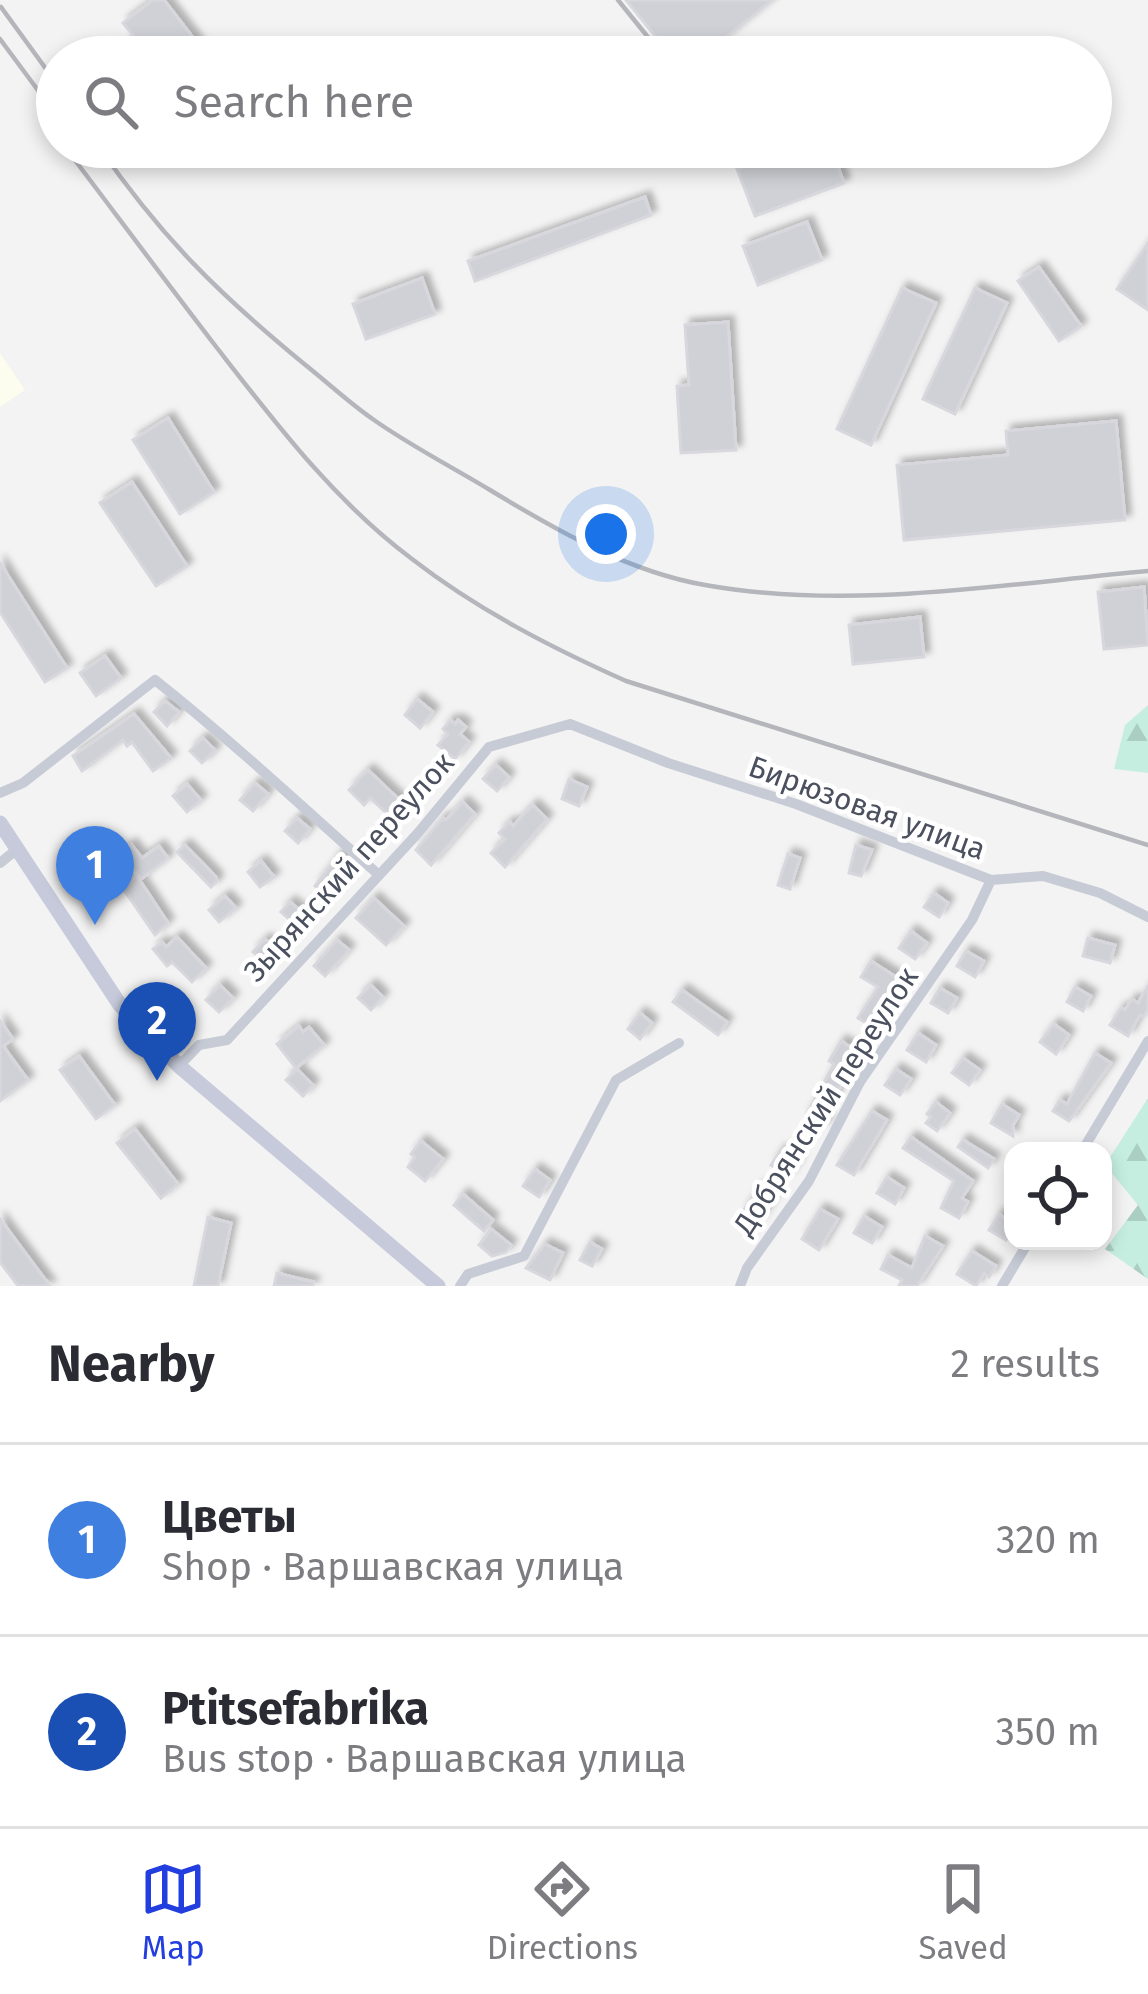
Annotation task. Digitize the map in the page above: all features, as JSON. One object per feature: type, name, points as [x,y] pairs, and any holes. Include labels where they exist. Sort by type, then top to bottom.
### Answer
[{"type":"main road","points":[[0,823],[120,1005],[178,1066],[438,1286]]},
{"type":"street","points":[[0,793],[23,783],[155,680],[227,737],[379,875]]},
{"type":"street","name":"Зырянский переулок","points":[[178,1066],[200,1045],[227,1040],[489,747],[570,724]]},
{"type":"street","name":"Бирюзовая улица","points":[[570,724],[991,880],[1043,876],[1100,893],[1148,917]]},
{"type":"street","points":[[0,862],[16,850]]},
{"type":"street","name":"Добрянский переулок","points":[[740,1286],[747,1268],[809,1180],[860,1082],[972,920],[991,880]]},
{"type":"street","points":[[1087,1142],[1148,1041]]},
{"type":"street","points":[[460,1286],[468,1274],[524,1256],[616,1080],[679,1043]]},
{"type":"street","points":[[1002,1286],[1024,1250]]},
{"type":"shaded area","points":[[0,353],[25,390],[0,407]]},
{"type":"green space","points":[[1148,705],[1148,773],[1114,769],[1125,725]]},
{"type":"green space","points":[[1148,1098],[1148,1279],[1106,1250],[1112,1250],[1112,1240],[1138,1205],[1112,1173],[1112,1154]]},
{"type":"building","points":[[153,0],[164,0],[192,36],[132,36],[123,23]]},
{"type":"building","points":[[626,0],[772,0],[728,36],[655,36]]},
{"type":"building","points":[[839,168],[844,183],[755,216],[737,169]]},
{"type":"building","points":[[645,197],[651,215],[475,281],[468,261]]},
{"type":"building","points":[[807,222],[822,260],[758,285],[743,246]]},
{"type":"building","points":[[1148,243],[1148,310],[1117,289]]},
{"type":"building","points":[[1039,267],[1081,326],[1059,341],[1018,281]]},
{"type":"building","points":[[422,278],[435,314],[366,339],[353,304]]},
{"type":"building","points":[[902,288],[936,303],[871,445],[837,429]]},
{"type":"building","points":[[975,288],[1007,303],[955,414],[923,399]]},
{"type":"building","points":[[728,322],[736,450],[681,453],[677,386],[689,385],[685,325]]},
{"type":"building","points":[[168,418],[214,492],[180,514],[133,440]]},
{"type":"building","points":[[1116,421],[1125,520],[904,540],[897,465],[1008,455],[1006,431]]},
{"type":"building","points":[[132,482],[187,566],[156,586],[100,503]]},
{"type":"building","points":[[0,563],[67,668],[45,682],[0,612]]},
{"type":"building","points":[[1144,587],[1148,645],[1104,649],[1098,592]]},
{"type":"building","points":[[920,617],[924,657],[853,664],[849,625]]},
{"type":"building","points":[[105,656],[121,678],[96,696],[80,673]]},
{"type":"building","points":[[417,699],[433,712],[420,728],[405,715]]},
{"type":"building","points":[[165,701],[179,712],[167,726],[154,712]]},
{"type":"building","points":[[134,714],[171,758],[153,771],[132,742],[127,746],[123,740],[82,771],[73,756]]},
{"type":"building","points":[[451,720],[466,727],[460,734],[469,742],[455,759],[438,745],[448,734],[443,729]]},
{"type":"building","points":[[203,738],[215,750],[202,763],[190,751]]},
{"type":"building","points":[[496,765],[509,777],[497,791],[483,779]]},
{"type":"building","points":[[368,770],[406,806],[394,820],[370,798],[364,805],[349,790]]},
{"type":"building","points":[[569,779],[587,787],[579,806],[562,799]]},
{"type":"building","points":[[255,783],[268,794],[253,811],[240,800]]},
{"type":"building","points":[[187,784],[201,800],[187,812],[173,796]]},
{"type":"building","points":[[463,802],[475,814],[431,865],[416,850]]},
{"type":"building","points":[[533,805],[547,819],[505,867],[491,853],[505,839],[499,833]]},
{"type":"building","points":[[297,818],[310,829],[298,843],[285,831]]},
{"type":"building","points":[[131,844],[142,858],[159,846],[168,858],[141,879],[121,852]]},
{"type":"building","points":[[185,845],[216,877],[211,887],[177,852]]},
{"type":"building","points":[[856,845],[872,850],[861,876],[849,873]]},
{"type":"building","points":[[339,854],[353,866],[326,895],[315,886]]},
{"type":"building","points":[[788,854],[800,858],[790,889],[778,885]]},
{"type":"building","points":[[261,861],[274,877],[260,887],[248,872]]},
{"type":"building","points":[[137,876],[168,923],[155,935],[122,887]]},
{"type":"building","points":[[934,893],[948,903],[939,917],[924,907]]},
{"type":"building","points":[[225,896],[236,908],[219,922],[209,910]]},
{"type":"building","points":[[374,898],[404,926],[386,945],[356,918]]},
{"type":"building","points":[[290,902],[309,918],[300,929],[281,912]]},
{"type":"building","points":[[911,931],[927,943],[915,959],[899,948]]},
{"type":"building","points":[[177,937],[206,968],[192,982],[172,962],[167,966],[153,949],[162,942],[166,947]]},
{"type":"building","points":[[1088,938],[1115,945],[1110,963],[1083,956]]},
{"type":"building","points":[[265,939],[276,949],[264,962],[253,952]]},
{"type":"building","points":[[337,940],[349,950],[325,976],[314,966]]},
{"type":"building","points":[[966,951],[984,961],[975,977],[957,966]]},
{"type":"building","points":[[871,961],[904,982],[874,1028],[858,1018],[878,987],[861,977]]},
{"type":"building","points":[[220,985],[233,998],[219,1012],[206,1000]]},
{"type":"building","points":[[371,985],[383,997],[371,1010],[358,998]]},
{"type":"building","points":[[1148,986],[1148,1009],[1128,1036],[1110,1025],[1132,999],[1138,1003]]},
{"type":"building","points":[[1075,987],[1091,996],[1083,1011],[1067,1002]]},
{"type":"building","points":[[940,988],[957,998],[948,1013],[931,1003]]},
{"type":"building","points":[[682,990],[727,1022],[718,1035],[673,1002]]},
{"type":"building","points":[[640,1013],[652,1023],[640,1039],[628,1029]]},
{"type":"building","points":[[0,1021],[13,1039],[3,1046],[28,1080],[0,1101]]},
{"type":"building","points":[[1054,1024],[1069,1035],[1056,1054],[1040,1042]]},
{"type":"building","points":[[299,1026],[303,1032],[309,1027],[324,1045],[296,1068],[277,1044]]},
{"type":"building","points":[[918,1033],[936,1045],[926,1062],[907,1050]]},
{"type":"building","points":[[841,1041],[860,1053],[823,1116],[828,1119],[822,1128],[805,1117]]},
{"type":"building","points":[[1095,1053],[1111,1063],[1069,1121],[1053,1111],[1060,1100],[1067,1104]]},
{"type":"building","points":[[79,1056],[115,1105],[96,1119],[60,1070]]},
{"type":"building","points":[[963,1058],[980,1070],[969,1085],[952,1073]]},
{"type":"building","points":[[297,1069],[313,1085],[303,1096],[286,1080]]},
{"type":"building","points":[[896,1069],[911,1079],[900,1095],[885,1085]]},
{"type":"building","points":[[936,1102],[950,1113],[937,1131],[926,1123]]},
{"type":"building","points":[[1002,1104],[1019,1115],[1013,1136],[991,1123]]},
{"type":"building","points":[[872,1111],[887,1120],[854,1175],[837,1165]]},
{"type":"building","points":[[135,1129],[178,1184],[161,1198],[117,1143]]},
{"type":"building","points":[[911,1137],[973,1181],[962,1198],[968,1202],[959,1218],[941,1208],[954,1181],[903,1148]]},
{"type":"building","points":[[963,1140],[994,1159],[988,1168],[958,1147]]},
{"type":"building","points":[[421,1141],[443,1159],[425,1181],[408,1167]]},
{"type":"building","points":[[781,1150],[798,1161],[788,1176],[771,1165]]},
{"type":"building","points":[[535,1169],[550,1180],[539,1197],[523,1186]]},
{"type":"building","points":[[887,1177],[904,1188],[895,1204],[877,1193]]},
{"type":"building","points":[[759,1187],[774,1197],[759,1221],[743,1211]]},
{"type":"building","points":[[463,1194],[493,1220],[484,1231],[454,1205]]},
{"type":"building","points":[[820,1209],[838,1219],[819,1250],[802,1239]]},
{"type":"building","points":[[999,1214],[1004,1217],[1004,1239],[989,1230]]},
{"type":"building","points":[[864,1216],[882,1227],[872,1243],[854,1233]]},
{"type":"building","points":[[208,1217],[231,1223],[218,1286],[194,1286]]},
{"type":"building","points":[[0,1219],[50,1286],[18,1286],[0,1262]]},
{"type":"building","points":[[491,1229],[511,1245],[506,1252],[492,1256],[479,1245]]},
{"type":"building","points":[[925,1236],[943,1246],[917,1286],[899,1286],[902,1280],[881,1269],[888,1255],[912,1268]]},
{"type":"building","points":[[590,1242],[602,1249],[592,1266],[580,1260]]},
{"type":"building","points":[[545,1244],[563,1253],[550,1280],[526,1268]]},
{"type":"building","points":[[972,1251],[996,1266],[976,1286],[957,1274]]},
{"type":"building","points":[[277,1273],[313,1282],[313,1286],[274,1286]]},
{"type":"railway","points":[[618,0],[647,36]]},
{"type":"railway","points":[[1,7],[36,55]]},
{"type":"railway","points":[[0,39],[36,88]]},
{"type":"railway","points":[[81,168],[306,458],[383,536],[463,595],[542,641],[626,681],[1148,845]]},
{"type":"railway","points":[[115,168],[193,263],[244,313],[356,407],[541,520],[621,560],[705,585],[815,596],[926,593],[1148,571]]},
{"type":"place","name":"Цветы","points":[[95,925]]},
{"type":"place","name":"Ptitsefabrika","points":[[157,1081]]}]
